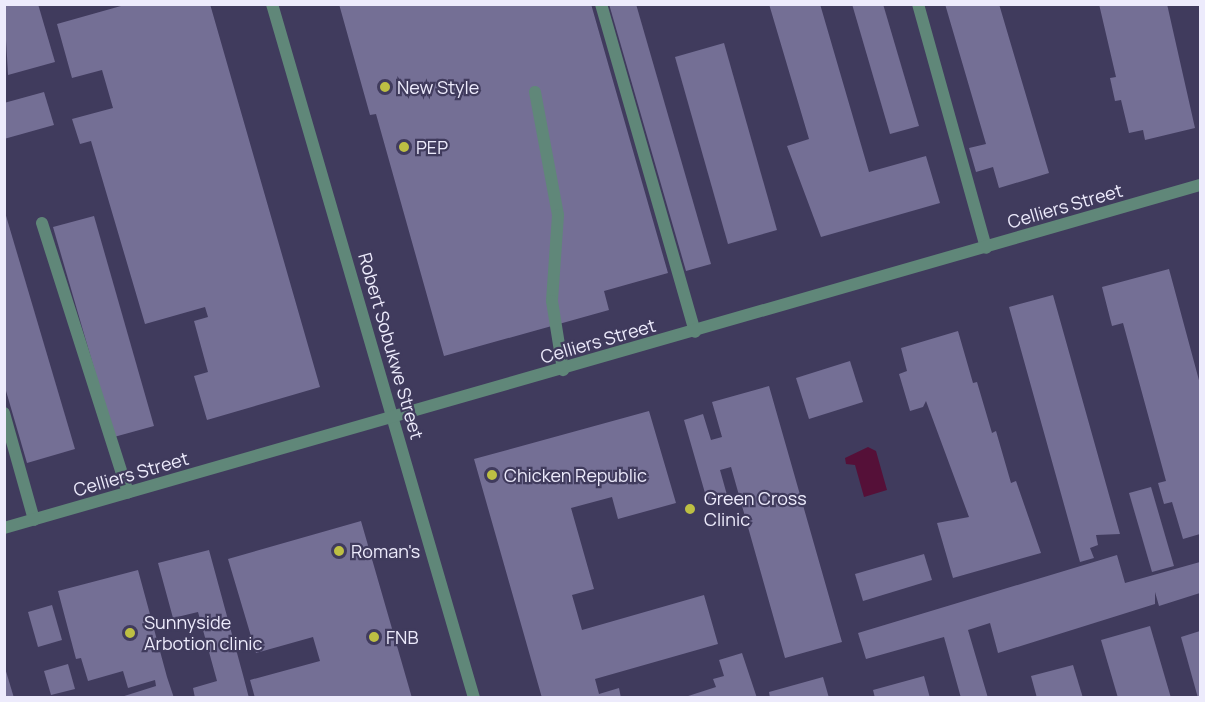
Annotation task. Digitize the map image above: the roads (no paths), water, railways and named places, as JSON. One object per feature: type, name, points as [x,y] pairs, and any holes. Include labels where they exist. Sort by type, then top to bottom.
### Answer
[{"type":"street","name":"Robert Sobukwe Street","points":[[272,4],[474,698]]},
{"type":"street","points":[[601,4],[695,332]]},
{"type":"street","points":[[918,4],[986,248]]},
{"type":"street","points":[[535,92],[558,215],[552,301],[563,370]]},
{"type":"street","name":"Celliers Street","points":[[4,528],[394,419],[1200,185]]},
{"type":"street","points":[[42,223],[128,493]]},
{"type":"street","points":[[4,414],[34,520]]},
{"type":"place","name":"New Style","points":[[385,87]]},
{"type":"place","name":"PEP","points":[[404,147]]},
{"type":"place","name":"Chicken Republic","points":[[492,475]]},
{"type":"place","name":"Green Cross Clinic","points":[[690,509]]},
{"type":"place","name":"Roman's","points":[[339,551]]},
{"type":"place","name":"Sunnyside Arbotion clinic","points":[[130,633]]},
{"type":"place","name":"FNB","points":[[374,637]]}]
